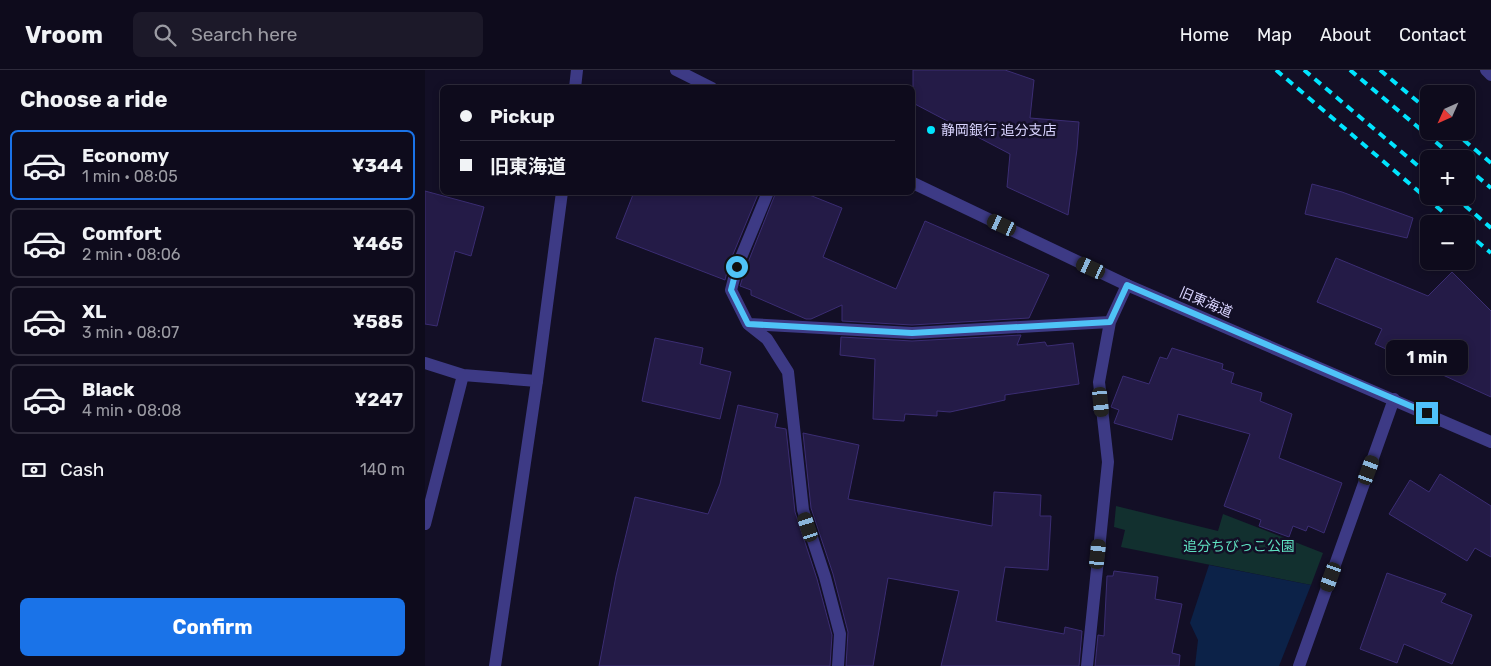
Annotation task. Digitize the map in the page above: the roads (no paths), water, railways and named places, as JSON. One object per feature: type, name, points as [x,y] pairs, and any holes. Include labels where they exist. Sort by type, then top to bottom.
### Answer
[{"type":"street","points":[[575,85],[577,70]]},
{"type":"street","points":[[676,70],[706,85]]},
{"type":"street","points":[[1486,70],[1491,75]]},
{"type":"street","name":"旧東海道","points":[[915,184],[1127,285],[1491,442]]},
{"type":"street","points":[[495,666],[537,381],[561,195]]},
{"type":"street","points":[[767,195],[737,267],[731,290],[748,324],[767,339],[788,372],[803,510],[825,577],[840,634],[838,666]]},
{"type":"street","points":[[1087,666],[1108,462],[1099,382],[1110,322],[1127,285]]},
{"type":"street","points":[[748,324],[912,333],[1110,322]]},
{"type":"street","points":[[425,363],[463,375],[537,381]]},
{"type":"street","points":[[425,524],[463,375]]},
{"type":"street","points":[[1299,666],[1394,399]]},
{"type":"water","points":[[1209,565],[1311,585],[1279,666],[1195,666],[1198,640],[1190,623]]},
{"type":"railway","points":[[1276,70],[1446,215]]},
{"type":"railway","points":[[1304,70],[1420,167]]},
{"type":"railway","points":[[1350,70],[1445,150]]},
{"type":"railway","points":[[1380,70],[1420,103]]},
{"type":"railway","points":[[1464,140],[1491,163]]},
{"type":"railway","points":[[1475,175],[1491,188]]},
{"type":"railway","points":[[1464,205],[1491,228]]},
{"type":"railway","points":[[1475,240],[1491,253]]},
{"type":"place","name":"静岡銀行 追分支店","points":[[931,130]]},
{"type":"park label","name":"追分ちびっこ公園","points":[[1239,546]]}]
